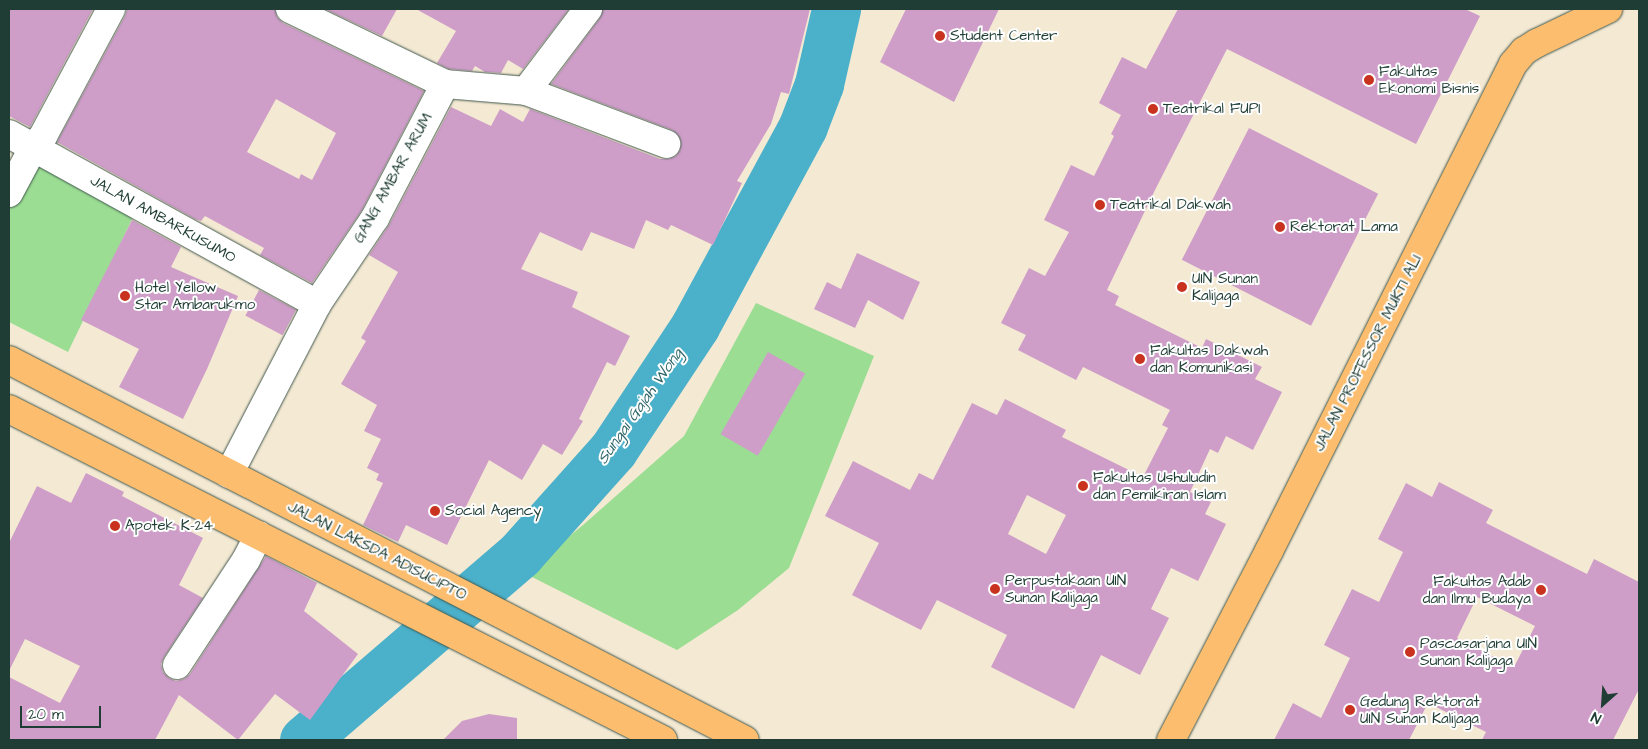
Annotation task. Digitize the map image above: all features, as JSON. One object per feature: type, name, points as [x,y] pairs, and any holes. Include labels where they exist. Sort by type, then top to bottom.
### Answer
[{"type":"main road","name":"JALAN PROFESSOR MUKTI ALI","points":[[1171,740],[1278,533],[1513,64],[1524,51],[1537,43],[1608,9]]},
{"type":"main road","name":"JALAN LAKSDA ADISUCIPTO","points":[[9,360],[745,740]]},
{"type":"main road","points":[[77,444],[96,405]]},
{"type":"main road","points":[[9,409],[532,672],[663,740]]},
{"type":"main road","points":[[126,468],[146,431]]},
{"type":"street","points":[[9,193],[33,148],[43,136],[111,9]]},
{"type":"street","points":[[290,9],[445,84],[526,91],[666,144]]},
{"type":"street","points":[[526,91],[588,9]]},
{"type":"street","name":"GANG AMBAR ARUM","points":[[229,474],[317,304],[375,218],[445,84]]},
{"type":"street","name":"JALAN AMBARKUSUMO","points":[[9,134],[317,304]]},
{"type":"street","points":[[177,666],[246,560],[259,535]]},
{"type":"green space","points":[[44,164],[136,211],[68,352],[9,322],[9,209],[29,170]]},
{"type":"green space","points":[[756,303],[874,356],[789,568],[738,610],[677,650],[524,573],[583,525],[684,436]]},
{"type":"building","points":[[9,9],[93,9],[30,127],[9,116]]},
{"type":"building","points":[[127,9],[275,9],[277,17],[283,23],[424,91],[362,210],[312,283],[260,255],[264,248],[205,216],[201,221],[195,219],[57,142]],"holes":[[[276,99],[336,133],[312,180],[301,174],[299,179],[247,152]]]},
{"type":"building","points":[[325,9],[397,9],[382,36]]},
{"type":"building","points":[[416,9],[569,9],[523,69],[508,60],[501,73],[485,72],[475,66],[472,71],[449,69],[437,63],[456,31]]},
{"type":"building","points":[[603,9],[810,9],[789,94],[781,92],[771,124],[737,181],[742,183],[713,245],[671,225],[668,230],[646,220],[634,249],[591,232],[582,251],[540,232],[521,269],[578,292],[572,307],[630,336],[615,366],[607,362],[579,419],[583,421],[562,455],[543,444],[522,480],[489,460],[447,545],[406,525],[398,542],[363,525],[383,483],[376,480],[379,474],[367,468],[381,439],[364,431],[377,405],[341,384],[366,341],[361,338],[398,272],[369,255],[389,225],[451,107],[491,126],[500,109],[523,122],[530,109],[660,159],[669,159],[676,156],[680,150],[681,142],[678,135],[672,130],[551,84],[600,18]]},
{"type":"building","name":"Student Center","points":[[906,9],[999,9],[954,102],[880,62]]},
{"type":"building","points":[[1178,9],[1465,9],[1480,16],[1416,144],[1227,49],[1155,190],[1107,290],[1119,296],[1115,305],[1202,348],[1206,339],[1262,367],[1255,379],[1282,392],[1253,450],[1226,436],[1218,453],[1210,449],[1190,492],[1211,502],[1205,514],[1226,524],[1198,581],[1171,568],[1151,609],[1169,618],[1140,675],[1101,655],[1074,709],[991,667],[1007,635],[937,600],[921,630],[852,595],[879,543],[825,516],[853,461],[910,490],[919,473],[933,480],[972,403],[997,415],[1005,399],[1066,430],[1062,437],[1143,477],[1168,428],[1162,425],[1170,410],[1083,367],[1076,380],[1018,350],[1026,335],[1001,323],[1029,268],[1045,276],[1069,232],[1044,220],[1071,165],[1094,176],[1114,136],[1111,134],[1121,115],[1099,103],[1122,57],[1146,69]],"holes":[[[1027,495],[1066,515],[1046,554],[1008,534]]]},
{"type":"building","name":"Rektorat Lama","points":[[1249,128],[1378,194],[1311,326],[1182,260]]},
{"type":"building","points":[[132,220],[181,247],[171,267],[238,296],[183,419],[119,387],[139,349],[81,320]]},
{"type":"building","points":[[857,253],[920,282],[903,320],[868,300],[855,328],[814,309],[827,282],[841,289]]},
{"type":"building","points":[[259,290],[296,310],[282,335],[245,316]]},
{"type":"building","points":[[768,352],[805,373],[758,456],[720,434]]},
{"type":"building","points":[[86,473],[124,492],[122,496],[203,538],[179,585],[203,598],[161,664],[163,672],[169,678],[176,681],[184,679],[190,674],[266,556],[317,583],[304,611],[358,654],[310,720],[275,694],[238,740],[179,695],[155,740],[9,740],[9,677],[60,703],[80,666],[25,639],[9,671],[9,543],[37,486],[71,503]]},
{"type":"building","points":[[1439,482],[1493,510],[1486,523],[1587,574],[1594,559],[1639,582],[1639,689],[1613,740],[1482,740],[1486,732],[1428,703],[1409,740],[1274,740],[1293,703],[1321,718],[1350,658],[1324,645],[1352,589],[1379,602],[1403,552],[1378,539],[1406,483],[1432,497]],"holes":[[[1477,597],[1535,626],[1514,667],[1457,638]]]},
{"type":"building","points":[[489,714],[517,718],[517,740],[443,740],[462,721]]},
{"type":"waterway","name":"Sungai Gajah Wong","points":[[304,740],[520,554],[613,450],[695,326],[803,126],[819,84],[836,9]]},
{"type":"place","name":"Student Center","points":[[940,36]]},
{"type":"place","name":"Fakultas Ekonomi Bisnis","points":[[1369,80]]},
{"type":"place","name":"Teatrikal FUPI","points":[[1153,109]]},
{"type":"place","name":"Teatrikal Dakwah","points":[[1100,205]]},
{"type":"place","name":"Rektorat Lama","points":[[1280,227]]},
{"type":"place","name":"UIN Sunan Kalijaga","points":[[1182,287]]},
{"type":"place","name":"Hotel Yellow Star Ambarukmo","points":[[125,296]]},
{"type":"place","name":"Fakultas Dakwah dan Komunikasi","points":[[1140,359]]},
{"type":"place","name":"Fakultas Ushuludin dan Pemikiran Islam","points":[[1083,486]]},
{"type":"place","name":"Social Agency","points":[[435,511]]},
{"type":"place","name":"Apotek K-24","points":[[115,526]]},
{"type":"place","name":"Perpustakaan UIN Sunan Kalijaga","points":[[995,589]]},
{"type":"place","name":"Fakultas Adab dan Ilmu Budaya","points":[[1541,590]]},
{"type":"place","name":"Pascasarjana UIN Sunan Kalijaga","points":[[1410,652]]},
{"type":"place","name":"Gedung Rektorat UIN Sunan Kalijaga","points":[[1350,710]]}]
